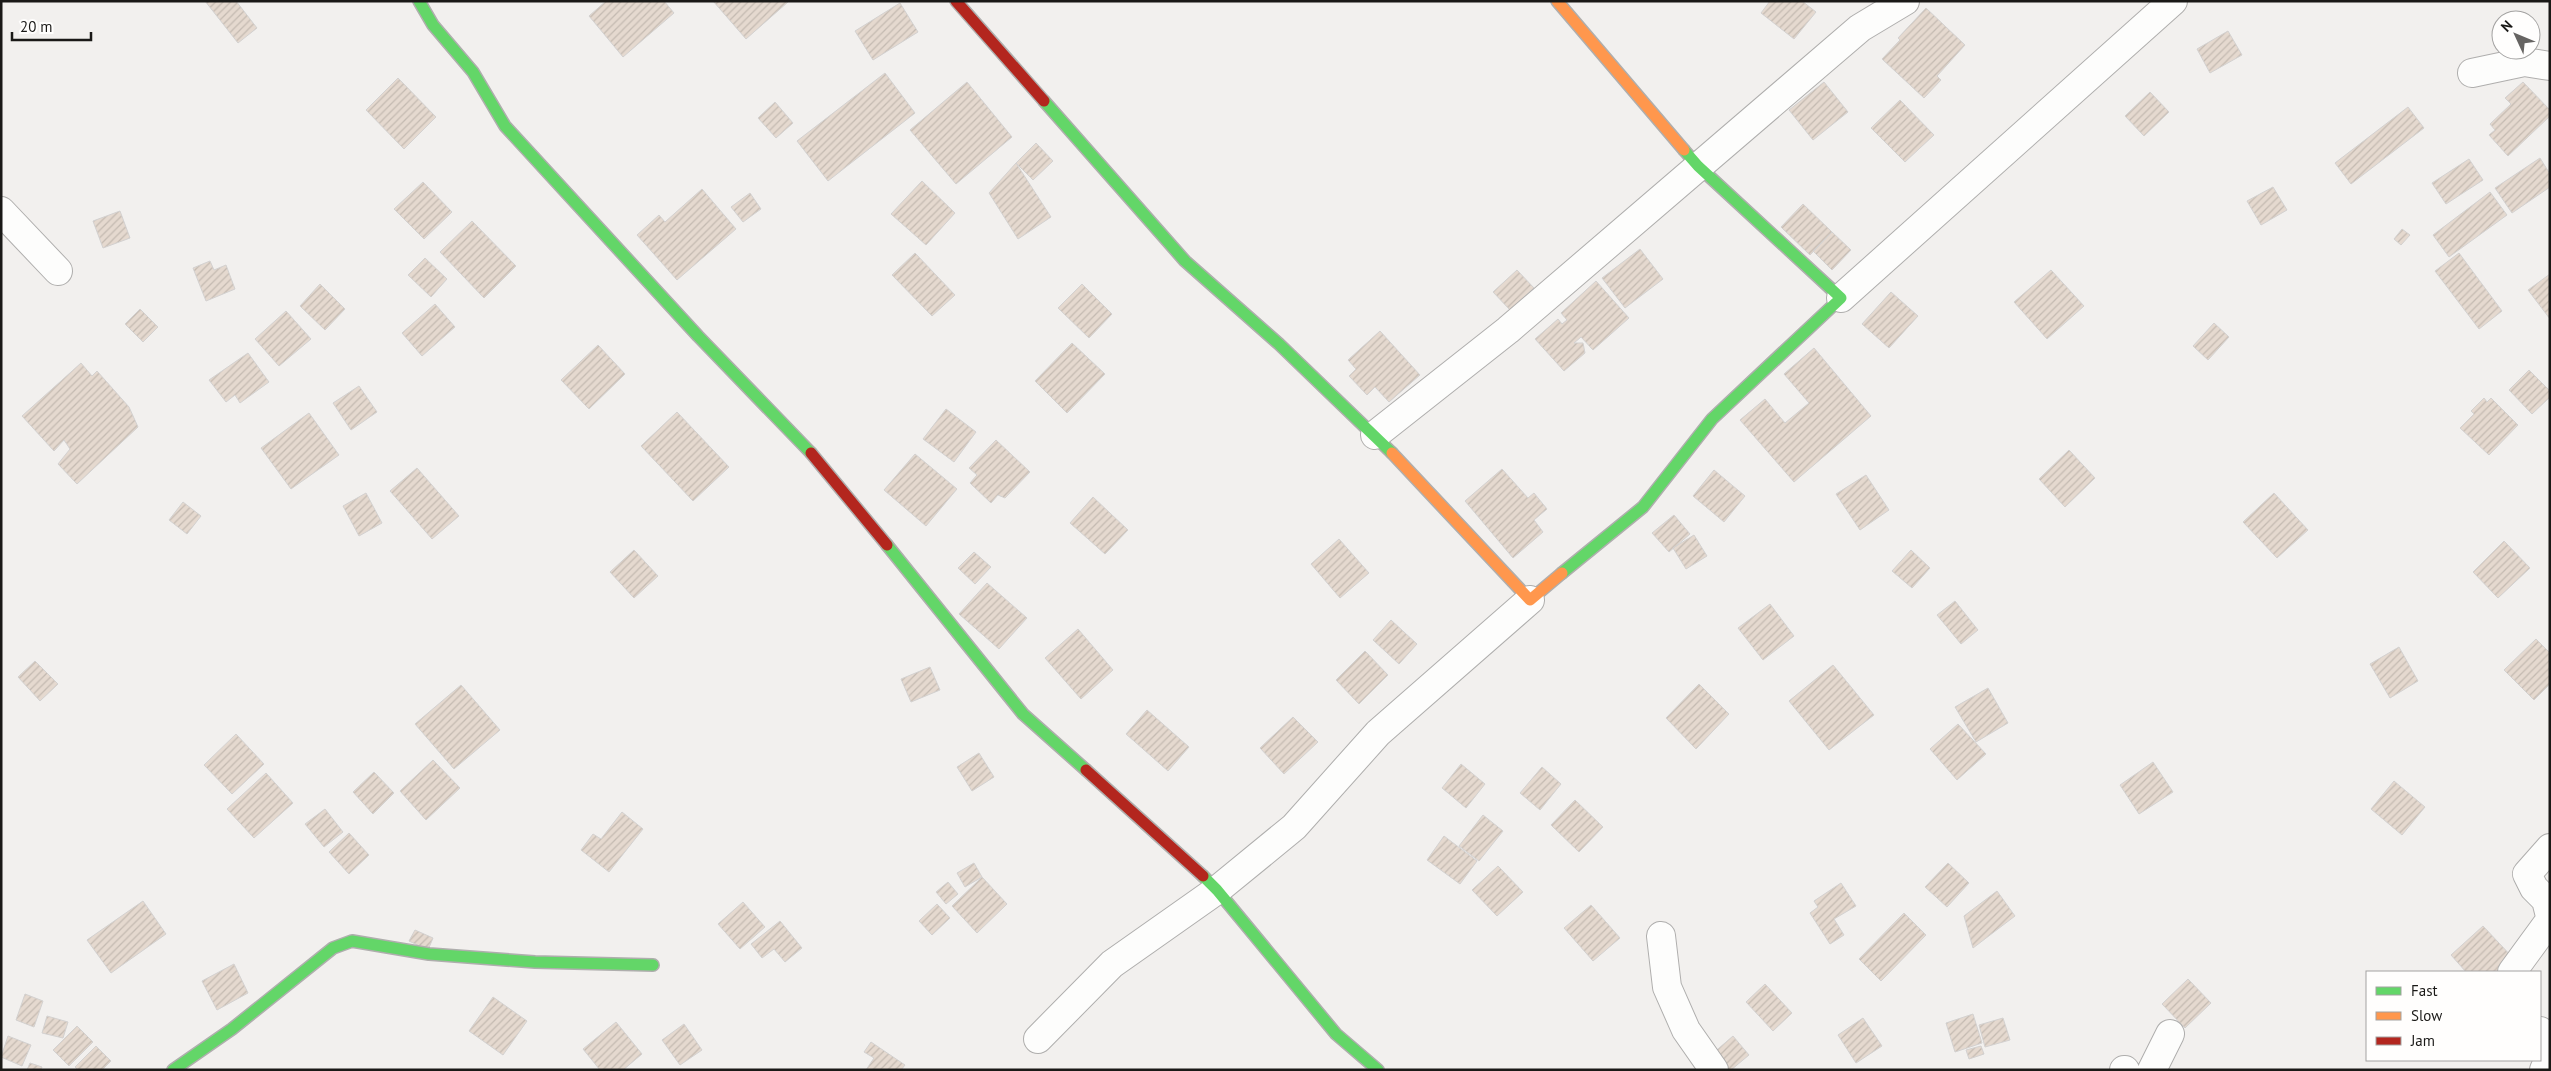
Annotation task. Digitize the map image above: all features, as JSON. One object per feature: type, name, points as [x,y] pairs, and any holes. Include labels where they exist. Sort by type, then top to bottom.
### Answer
[{"type":"street","points":[[419,1],[433,25],[473,72],[505,126],[698,336],[822,464],[1023,714],[1171,845],[1217,890],[1336,1034],[1378,1070]]},
{"type":"street","points":[[956,1],[958,6],[1185,261],[1279,344],[1376,435],[1530,600]]},
{"type":"street","points":[[1557,1],[1698,166],[1841,298]]},
{"type":"street","points":[[1376,435],[1508,330],[1860,28],[1906,1]]},
{"type":"street","points":[[1038,1039],[1112,964],[1217,890],[1294,827],[1378,733],[1530,600],[1643,506],[1712,418],[1841,298],[2173,1]]},
{"type":"street","points":[[2472,72],[2524,62],[2550,66]]},
{"type":"street","points":[[1,211],[58,271]]},
{"type":"street","points":[[2550,848],[2527,874],[2534,888],[2546,900],[2550,916]]},
{"type":"street","points":[[2513,971],[2550,920]]},
{"type":"street","points":[[1661,936],[1667,987],[1686,1030],[1714,1070]]},
{"type":"street","points":[[172,1070],[232,1029],[333,948],[352,941],[429,954],[535,962],[653,966]]},
{"type":"street","points":[[2541,1032],[2550,1043]]},
{"type":"street","points":[[2152,1070],[2170,1034]]},
{"type":"street","points":[[2544,1070],[2550,1056]]},
{"type":"building","points":[[205,1],[236,1],[257,28],[238,43]]},
{"type":"building","points":[[606,1],[664,1],[674,13],[623,57],[589,16]]},
{"type":"building","points":[[713,1],[787,1],[788,2],[746,39]]},
{"type":"building","points":[[1770,1],[1802,1],[1816,12],[1794,39],[1761,13]]},
{"type":"building","points":[[900,3],[918,32],[873,60],[855,31]]},
{"type":"building","points":[[1926,8],[1965,45],[1937,76],[1941,80],[1924,98],[1882,59],[1900,40],[1898,38]]},
{"type":"building","points":[[2228,31],[2242,55],[2210,73],[2197,49]]},
{"type":"building","points":[[885,73],[915,113],[828,181],[797,141]]},
{"type":"building","points":[[398,78],[436,117],[404,149],[366,110]]},
{"type":"building","points":[[967,82],[1012,137],[956,184],[910,130]]},
{"type":"building","points":[[1824,82],[1848,112],[1813,140],[1789,110]]},
{"type":"building","points":[[2523,82],[2550,110],[2550,116],[2508,156],[2489,135],[2495,130],[2490,124],[2511,104],[2505,98]]},
{"type":"building","points":[[2150,92],[2169,112],[2144,136],[2125,116]]},
{"type":"building","points":[[1900,100],[1934,135],[1905,162],[1871,128]]},
{"type":"building","points":[[775,102],[793,123],[776,138],[758,118]]},
{"type":"building","points":[[2408,107],[2424,128],[2351,184],[2335,163]]},
{"type":"building","points":[[1036,143],[1053,161],[1033,180],[1016,163]]},
{"type":"building","points":[[2540,158],[2550,174],[2550,187],[2512,213],[2495,188]]},
{"type":"building","points":[[2469,159],[2483,180],[2446,204],[2432,183]]},
{"type":"building","points":[[1016,163],[1051,217],[1018,239],[989,193]]},
{"type":"building","points":[[922,181],[955,213],[926,245],[891,214]]},
{"type":"building","points":[[423,182],[452,212],[424,239],[394,209]]},
{"type":"building","points":[[2273,187],[2287,210],[2261,225],[2247,201]]},
{"type":"building","points":[[702,189],[736,229],[677,280],[637,235],[659,215],[665,222]]},
{"type":"building","points":[[2490,192],[2507,215],[2449,257],[2433,235]]},
{"type":"building","points":[[750,193],[761,209],[743,222],[731,207]]},
{"type":"building","points":[[1803,204],[1832,232],[1810,255],[1781,227]]},
{"type":"building","points":[[120,211],[130,238],[103,248],[93,221]]},
{"type":"building","points":[[472,221],[516,266],[484,298],[440,252]]},
{"type":"building","points":[[2402,229],[2410,235],[2401,245],[2394,239]]},
{"type":"building","points":[[1832,232],[1851,250],[1832,270],[1813,251]]},
{"type":"building","points":[[1640,249],[1663,279],[1625,308],[1602,278]]},
{"type":"building","points":[[915,253],[955,295],[932,316],[892,275]]},
{"type":"building","points":[[2459,253],[2502,311],[2479,329],[2435,271]]},
{"type":"building","points":[[425,258],[447,279],[431,297],[408,275]]},
{"type":"building","points":[[210,261],[214,270],[226,265],[235,289],[206,301],[193,268]]},
{"type":"building","points":[[1517,270],[1534,288],[1510,310],[1493,292]]},
{"type":"building","points":[[2051,270],[2084,306],[2047,339],[2014,302]]},
{"type":"building","points":[[2550,274],[2550,319],[2528,290]]},
{"type":"building","points":[[1596,281],[1629,318],[1593,350],[1581,337],[1574,343],[1583,343],[1585,353],[1564,371],[1535,339],[1558,319],[1562,324],[1567,320],[1561,313]]},
{"type":"building","points":[[320,284],[345,309],[325,330],[300,306]]},
{"type":"building","points":[[1082,284],[1112,314],[1089,338],[1058,308]]},
{"type":"building","points":[[1891,292],[1918,316],[1889,348],[1862,324]]},
{"type":"building","points":[[435,304],[455,327],[422,356],[402,333]]},
{"type":"building","points":[[140,309],[158,327],[143,342],[125,324]]},
{"type":"building","points":[[286,311],[311,339],[279,366],[255,339]]},
{"type":"building","points":[[2214,323],[2229,337],[2208,360],[2193,346]]},
{"type":"building","points":[[1380,331],[1420,375],[1389,402],[1375,387],[1367,395],[1349,376],[1356,369],[1348,360]]},
{"type":"building","points":[[1072,343],[1105,374],[1067,413],[1035,381]]},
{"type":"building","points":[[598,345],[625,374],[589,409],[561,380]]},
{"type":"building","points":[[1814,348],[1871,416],[1794,482],[1740,420],[1765,399],[1785,423],[1809,403],[1784,374]]},
{"type":"building","points":[[248,353],[269,382],[240,403],[235,395],[226,402],[209,380]]},
{"type":"building","points":[[81,363],[92,376],[97,371],[129,407],[138,427],[77,484],[58,464],[70,449],[64,440],[54,451],[22,416]]},
{"type":"building","points":[[2529,370],[2550,391],[2550,397],[2532,414],[2509,390]]},
{"type":"building","points":[[359,386],[377,412],[351,430],[333,403]]},
{"type":"building","points":[[2484,398],[2487,402],[2491,398],[2518,425],[2489,455],[2460,428],[2474,414],[2471,411]]},
{"type":"building","points":[[946,409],[976,432],[954,462],[923,439]]},
{"type":"building","points":[[677,412],[729,467],[693,501],[641,446]]},
{"type":"building","points":[[309,413],[339,455],[291,489],[261,448]]},
{"type":"building","points":[[996,440],[1030,472],[1005,498],[998,495],[991,503],[970,483],[977,475],[969,468]]},
{"type":"building","points":[[2069,450],[2095,478],[2065,507],[2039,479]]},
{"type":"building","points":[[915,454],[957,489],[926,526],[884,490]]},
{"type":"building","points":[[417,468],[459,516],[432,539],[390,491]]},
{"type":"building","points":[[1502,469],[1528,498],[1534,493],[1547,509],[1534,520],[1543,532],[1513,558],[1465,501]]},
{"type":"building","points":[[1714,470],[1745,496],[1724,522],[1693,496]]},
{"type":"building","points":[[1866,475],[1889,510],[1860,530],[1836,494]]},
{"type":"building","points":[[366,493],[382,523],[359,536],[343,506]]},
{"type":"building","points":[[2274,493],[2308,530],[2277,558],[2243,522]]},
{"type":"building","points":[[1093,497],[1128,530],[1105,554],[1070,523]]},
{"type":"building","points":[[183,502],[201,516],[187,534],[169,520]]},
{"type":"building","points":[[1674,515],[1690,534],[1669,552],[1652,533]]},
{"type":"building","points":[[1694,535],[1707,556],[1686,569],[1673,548]]},
{"type":"building","points":[[1339,539],[1369,573],[1340,598],[1311,564]]},
{"type":"building","points":[[2504,541],[2530,568],[2498,598],[2473,572]]},
{"type":"building","points":[[634,550],[658,576],[634,598],[610,572]]},
{"type":"building","points":[[1911,550],[1930,568],[1912,588],[1892,571]]},
{"type":"building","points":[[974,552],[991,567],[975,584],[958,568]]},
{"type":"building","points":[[987,583],[1027,618],[999,649],[959,614]]},
{"type":"building","points":[[1955,601],[1978,630],[1961,644],[1937,615]]},
{"type":"building","points":[[1770,604],[1794,636],[1763,660],[1738,628]]},
{"type":"building","points":[[1391,620],[1417,644],[1399,664],[1373,640]]},
{"type":"building","points":[[1078,629],[1113,670],[1081,699],[1045,658]]},
{"type":"building","points":[[2536,639],[2550,653],[2550,684],[2534,700],[2504,670]]},
{"type":"building","points":[[2399,647],[2418,681],[2390,698],[2370,664]]},
{"type":"building","points":[[1365,651],[1388,675],[1359,704],[1336,680]]},
{"type":"building","points":[[35,661],[58,684],[40,701],[18,677]]},
{"type":"building","points":[[1833,665],[1874,715],[1829,750],[1789,701]]},
{"type":"building","points":[[930,667],[940,690],[911,702],[901,679]]},
{"type":"building","points":[[1699,684],[1729,714],[1696,749],[1666,718]]},
{"type":"building","points":[[461,685],[500,730],[454,769],[415,724]]},
{"type":"building","points":[[1988,688],[2008,723],[1976,742],[1955,707]]},
{"type":"building","points":[[1147,710],[1189,747],[1168,771],[1126,734]]},
{"type":"building","points":[[1293,717],[1318,742],[1284,774],[1260,748]]},
{"type":"building","points":[[1958,724],[1986,754],[1957,780],[1930,749]]},
{"type":"building","points":[[236,734],[264,764],[232,794],[204,765]]},
{"type":"building","points":[[979,753],[994,777],[972,791],[957,767]]},
{"type":"building","points":[[433,760],[460,788],[426,820],[400,791]]},
{"type":"building","points":[[2153,762],[2173,792],[2139,814],[2120,785]]},
{"type":"building","points":[[1461,764],[1485,784],[1466,808],[1442,788]]},
{"type":"building","points":[[1542,767],[1561,784],[1540,810],[1520,793]]},
{"type":"building","points":[[374,772],[394,793],[373,814],[353,792]]},
{"type":"building","points":[[266,773],[293,803],[254,838],[227,809]]},
{"type":"building","points":[[2394,781],[2425,807],[2402,835],[2371,809]]},
{"type":"building","points":[[1575,800],[1603,827],[1579,852],[1551,825]]},
{"type":"building","points":[[325,809],[343,832],[324,847],[305,824]]},
{"type":"building","points":[[622,812],[643,829],[609,872],[581,850],[593,834],[601,839]]},
{"type":"building","points":[[1483,815],[1503,831],[1479,861],[1459,846]]},
{"type":"building","points":[[349,833],[369,855],[349,874],[329,852]]},
{"type":"building","points":[[1444,836],[1477,861],[1460,884],[1427,860]]},
{"type":"building","points":[[974,863],[982,877],[965,887],[957,873]]},
{"type":"building","points":[[1948,863],[1969,883],[1947,907],[1925,887]]},
{"type":"building","points":[[1498,866],[1523,892],[1497,916],[1472,890]]},
{"type":"building","points":[[982,877],[1007,904],[977,933],[952,906]]},
{"type":"building","points":[[948,882],[958,894],[946,904],[936,892]]},
{"type":"building","points":[[1841,883],[1856,906],[1834,919],[1844,935],[1830,944],[1810,913],[1818,907],[1814,901]]},
{"type":"building","points":[[1997,891],[2015,916],[1973,948],[1964,916]]},
{"type":"building","points":[[143,901],[166,934],[111,973],[87,940]]},
{"type":"building","points":[[743,902],[765,927],[740,949],[718,924]]},
{"type":"building","points":[[937,904],[950,918],[932,935],[919,921]]},
{"type":"building","points":[[1591,905],[1620,938],[1593,961],[1564,928]]},
{"type":"building","points":[[1904,913],[1926,935],[1881,981],[1859,959]]},
{"type":"building","points":[[780,921],[802,948],[785,962],[774,949],[762,958],[751,944]]},
{"type":"building","points":[[2483,926],[2514,959],[2500,971],[2465,971],[2451,955]]},
{"type":"building","points":[[415,930],[433,938],[428,950],[409,941]]},
{"type":"building","points":[[234,964],[248,993],[217,1010],[202,981]]},
{"type":"building","points":[[2188,979],[2211,1003],[2185,1028],[2162,1004]]},
{"type":"building","points":[[1765,984],[1792,1013],[1773,1031],[1746,1002]]},
{"type":"building","points":[[25,994],[43,1001],[34,1027],[16,1020]]},
{"type":"building","points":[[493,997],[527,1021],[503,1055],[469,1031]]},
{"type":"building","points":[[1973,1014],[1982,1043],[1955,1052],[1946,1023]]},
{"type":"building","points":[[47,1016],[68,1022],[63,1038],[42,1033]]},
{"type":"building","points":[[1863,1018],[1882,1046],[1856,1063],[1838,1035]]},
{"type":"building","points":[[2003,1018],[2010,1040],[1985,1047],[1979,1025]]},
{"type":"building","points":[[616,1022],[642,1054],[623,1070],[600,1070],[583,1049]]},
{"type":"building","points":[[684,1024],[702,1050],[680,1065],[662,1040]]},
{"type":"building","points":[[77,1026],[93,1042],[69,1066],[53,1050]]},
{"type":"building","points":[[8,1036],[31,1045],[22,1066],[1,1057]]},
{"type":"building","points":[[1733,1036],[1749,1055],[1731,1070],[1724,1070],[1711,1055]]},
{"type":"building","points":[[871,1042],[905,1065],[901,1070],[866,1070],[874,1058],[864,1052]]},
{"type":"building","points":[[96,1046],[111,1061],[102,1070],[78,1070],[75,1067]]},
{"type":"building","points":[[1981,1046],[1984,1054],[1969,1059],[1966,1050]]},
{"type":"building","points":[[30,1063],[42,1067],[41,1070],[27,1070]]},
{"type":"traffic: fast","points":[[419,1],[433,25],[473,72],[505,126],[698,336],[811,453]]},
{"type":"traffic: fast","points":[[1044,101],[1185,261],[1279,344],[1392,453]]},
{"type":"traffic: fast","points":[[1562,573],[1643,507],[1712,419],[1841,298],[1698,166],[1684,150]]},
{"type":"traffic: fast","points":[[887,545],[1023,714],[1086,770]]},
{"type":"traffic: fast","points":[[1203,876],[1217,890],[1336,1034],[1378,1070]]},
{"type":"traffic: fast","points":[[173,1070],[232,1029],[333,948],[352,941],[429,954],[535,962],[653,965]]},
{"type":"traffic: slow","points":[[1557,1],[1684,150]]},
{"type":"traffic: slow","points":[[1392,453],[1530,600],[1562,573]]},
{"type":"traffic: jam","points":[[956,1],[1044,101]]},
{"type":"traffic: jam","points":[[811,453],[887,545]]},
{"type":"traffic: jam","points":[[1086,770],[1203,876]]}]
